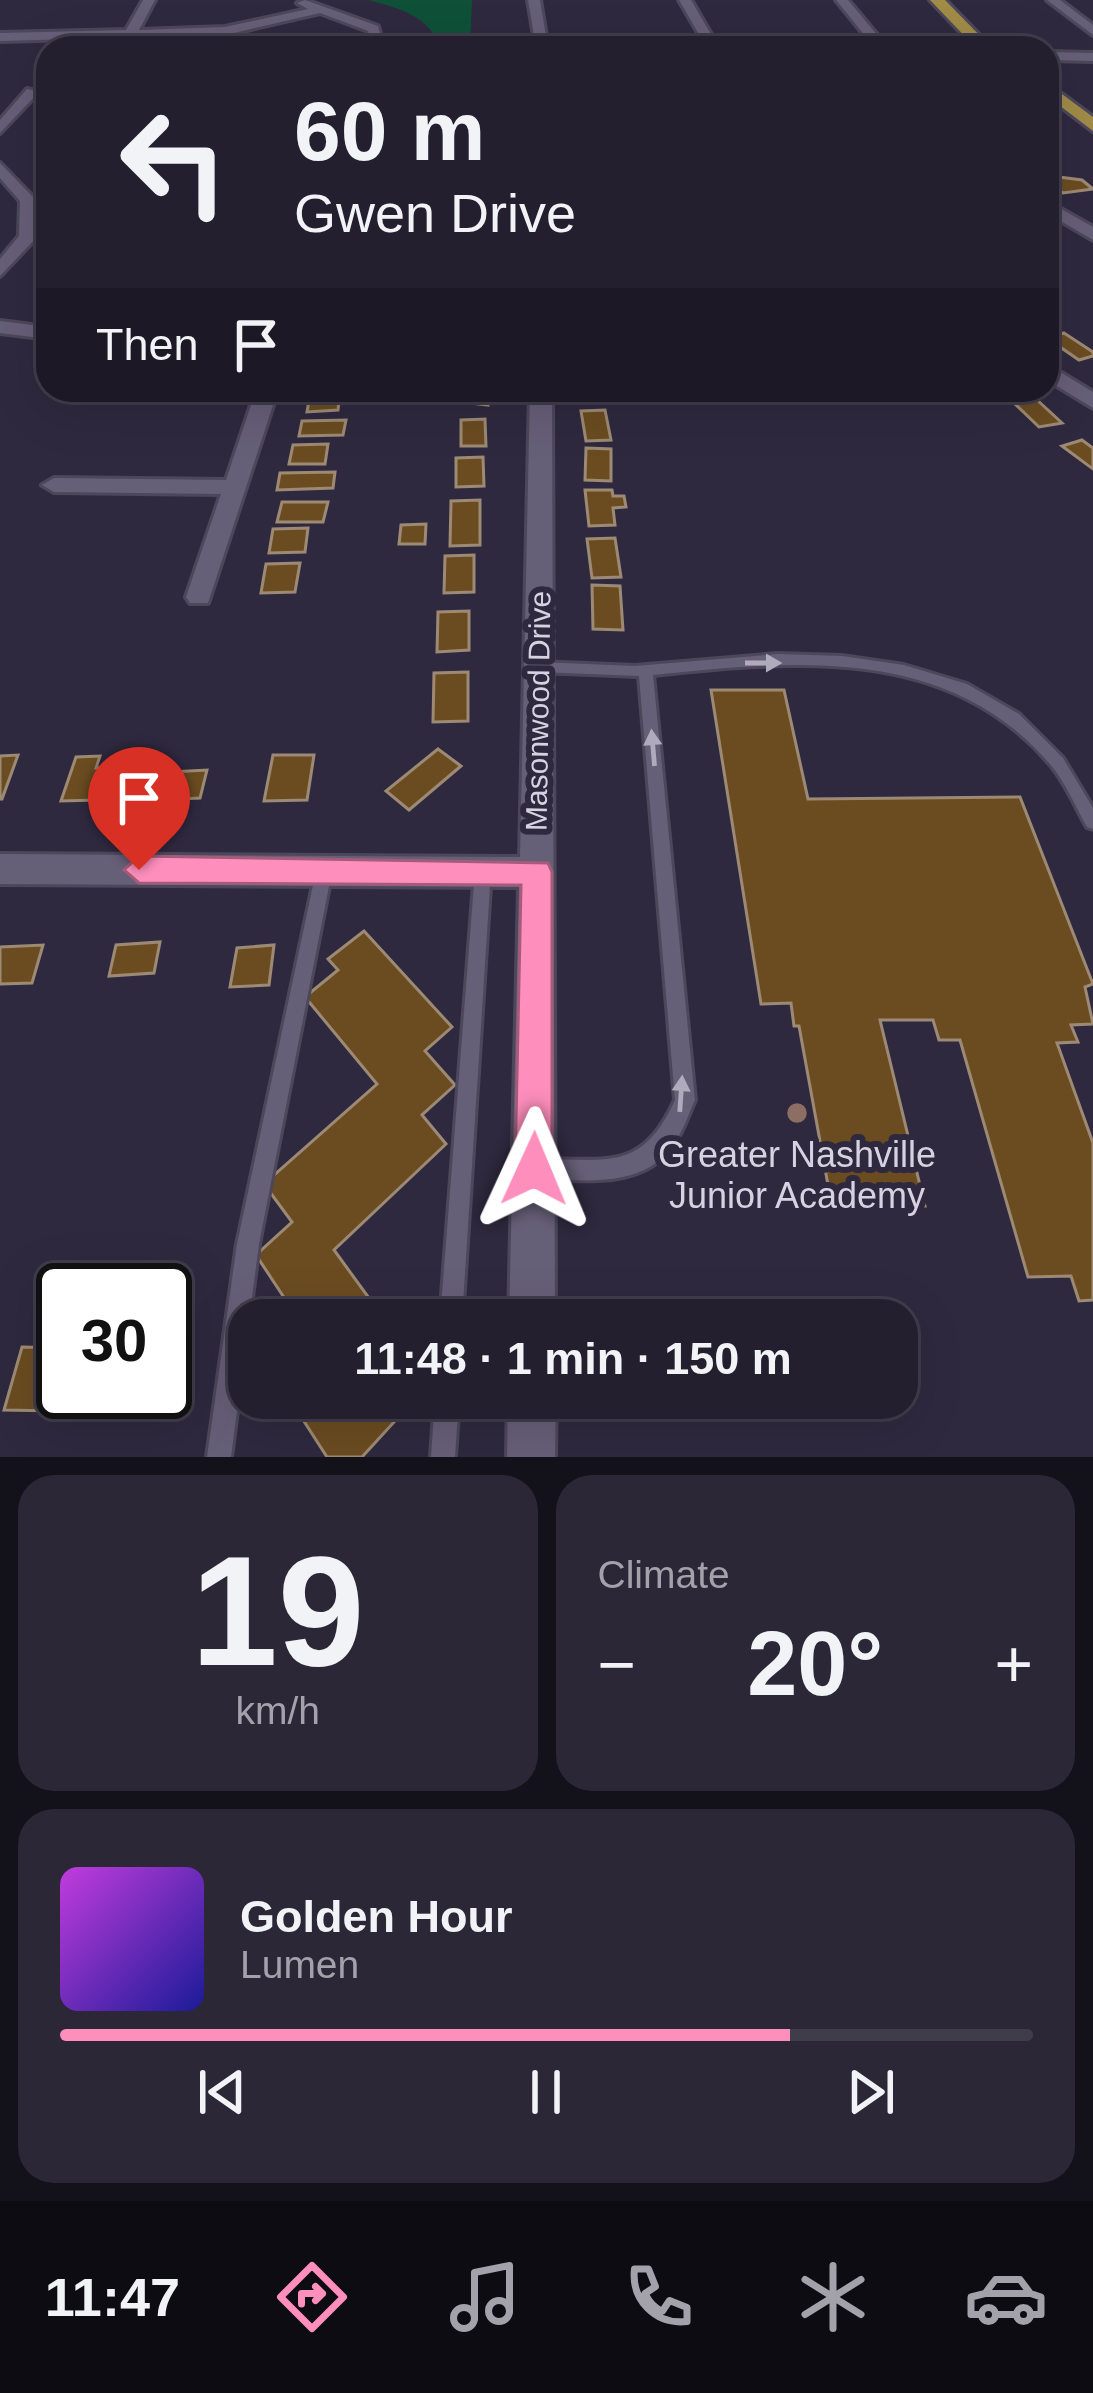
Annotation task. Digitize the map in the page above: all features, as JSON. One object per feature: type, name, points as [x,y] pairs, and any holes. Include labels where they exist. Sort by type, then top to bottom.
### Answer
[{"type":"highway","points":[[937,0],[972,36]]},
{"type":"highway","points":[[984,21],[997,36]]},
{"type":"highway","points":[[1059,98],[1093,126]]},
{"type":"highway","points":[[1059,119],[1093,145]]},
{"type":"street","points":[[129,36],[149,0]]},
{"type":"street","points":[[295,0],[374,29],[375,36]]},
{"type":"street","points":[[534,0],[540,36]]},
{"type":"street","points":[[685,0],[706,36]]},
{"type":"street","points":[[842,0],[872,36]]},
{"type":"street","points":[[1059,4],[1093,7]]},
{"type":"street","points":[[1059,4],[1093,31]]},
{"type":"street","points":[[129,36],[225,31],[322,9]]},
{"type":"street","points":[[0,37],[36,37]]},
{"type":"street","points":[[1059,56],[1093,57]]},
{"type":"street","points":[[0,92],[36,92]]},
{"type":"street","points":[[0,129],[36,96]]},
{"type":"street","points":[[0,169],[28,200],[28,237],[0,271]]},
{"type":"street","points":[[28,200],[36,198]]},
{"type":"street","points":[[1059,214],[1093,235]]},
{"type":"street","points":[[0,327],[36,332]]},
{"type":"street","points":[[1059,378],[1093,402]]},
{"type":"street","points":[[199,597],[263,402]]},
{"type":"street","name":"Masonwood Drive","points":[[532,1299],[542,402]]},
{"type":"street","points":[[54,485],[236,487]]},
{"type":"street","points":[[0,869],[537,872]]},
{"type":"street","points":[[531,1457],[532,1419]]},
{"type":"lane","points":[[539,668],[877,665],[944,678],[992,700],[1036,735],[1076,782],[1093,822]]},
{"type":"lane","points":[[534,1169],[607,1169],[652,1159],[671,1139],[685,1100],[646,670]]},
{"type":"lane","points":[[219,1457],[248,1244],[324,871]]},
{"type":"lane","points":[[453,1299],[483,872]]},
{"type":"lane","points":[[443,1457],[446,1419]]},
{"type":"green space","points":[[368,0],[472,0],[470,36],[434,36],[402,10]]},
{"type":"building","points":[[1059,177],[1082,180],[1093,189],[1063,193]]},
{"type":"building","points":[[1064,333],[1093,356],[1079,360],[1059,346],[1059,334]]},
{"type":"building","points":[[309,402],[339,402],[338,410],[307,412]]},
{"type":"building","points":[[1013,402],[1039,402],[1062,423],[1039,427]]},
{"type":"building","points":[[605,410],[611,440],[586,441],[581,411]]},
{"type":"building","points":[[485,419],[486,446],[461,446],[461,420]]},
{"type":"building","points":[[346,420],[343,435],[299,436],[302,421]]},
{"type":"building","points":[[1082,440],[1093,448],[1093,469],[1062,446]]},
{"type":"building","points":[[328,444],[325,464],[289,464],[293,445]]},
{"type":"building","points":[[586,448],[611,449],[611,481],[585,480]]},
{"type":"building","points":[[483,457],[484,486],[456,487],[456,458]]},
{"type":"building","points":[[335,472],[333,488],[277,490],[280,473]]},
{"type":"building","points":[[585,490],[612,490],[613,496],[624,496],[626,507],[613,508],[615,525],[589,526]]},
{"type":"building","points":[[480,500],[480,545],[450,546],[451,501]]},
{"type":"building","points":[[282,502],[328,502],[323,522],[277,522]]},
{"type":"building","points":[[426,524],[425,544],[399,544],[401,525]]},
{"type":"building","points":[[308,528],[305,552],[269,553],[273,529]]},
{"type":"building","points":[[615,538],[621,577],[592,578],[587,539]]},
{"type":"building","points":[[474,555],[474,592],[444,593],[445,556]]},
{"type":"building","points":[[300,563],[295,592],[261,593],[266,564]]},
{"type":"building","points":[[592,585],[620,586],[623,630],[593,629]]},
{"type":"building","points":[[469,611],[469,650],[437,652],[438,612]]},
{"type":"building","points":[[468,672],[468,721],[433,722],[434,673]]},
{"type":"building","points":[[711,690],[784,690],[808,799],[1020,797],[1093,984],[1085,987],[1093,1024],[1071,1025],[1078,1042],[1057,1043],[1093,1143],[1093,1300],[1079,1301],[1071,1276],[1028,1277],[960,1040],[939,1040],[933,1020],[880,1020],[925,1206],[832,1207],[791,1003],[761,1004]]},
{"type":"building","points":[[438,749],[461,766],[409,810],[386,791]]},
{"type":"building","points":[[18,755],[2,799],[0,799],[0,756]]},
{"type":"building","points":[[273,755],[314,755],[307,800],[264,801]]},
{"type":"building","points":[[100,756],[96,768],[109,767],[99,800],[61,801],[76,757]]},
{"type":"building","points":[[207,770],[200,798],[162,800],[170,772]]},
{"type":"building","points":[[364,931],[452,1027],[425,1051],[455,1085],[422,1115],[446,1144],[334,1250],[370,1299],[285,1299],[256,1255],[292,1222],[264,1184],[377,1084],[305,997],[338,970],[328,959]]},
{"type":"building","points":[[160,942],[154,973],[109,976],[116,945]]},
{"type":"building","points":[[43,945],[32,983],[0,984],[0,947]]},
{"type":"building","points":[[274,945],[269,985],[230,987],[237,948]]},
{"type":"building","points":[[22,1347],[36,1347],[36,1411],[4,1410]]},
{"type":"building","points":[[303,1419],[397,1419],[362,1457],[327,1457]]},
{"type":"place","name":"Greater Nashville Junior Academy","points":[[797,1113]]},
{"type":"route","points":[[139,870],[537,872],[534,1169]]}]
